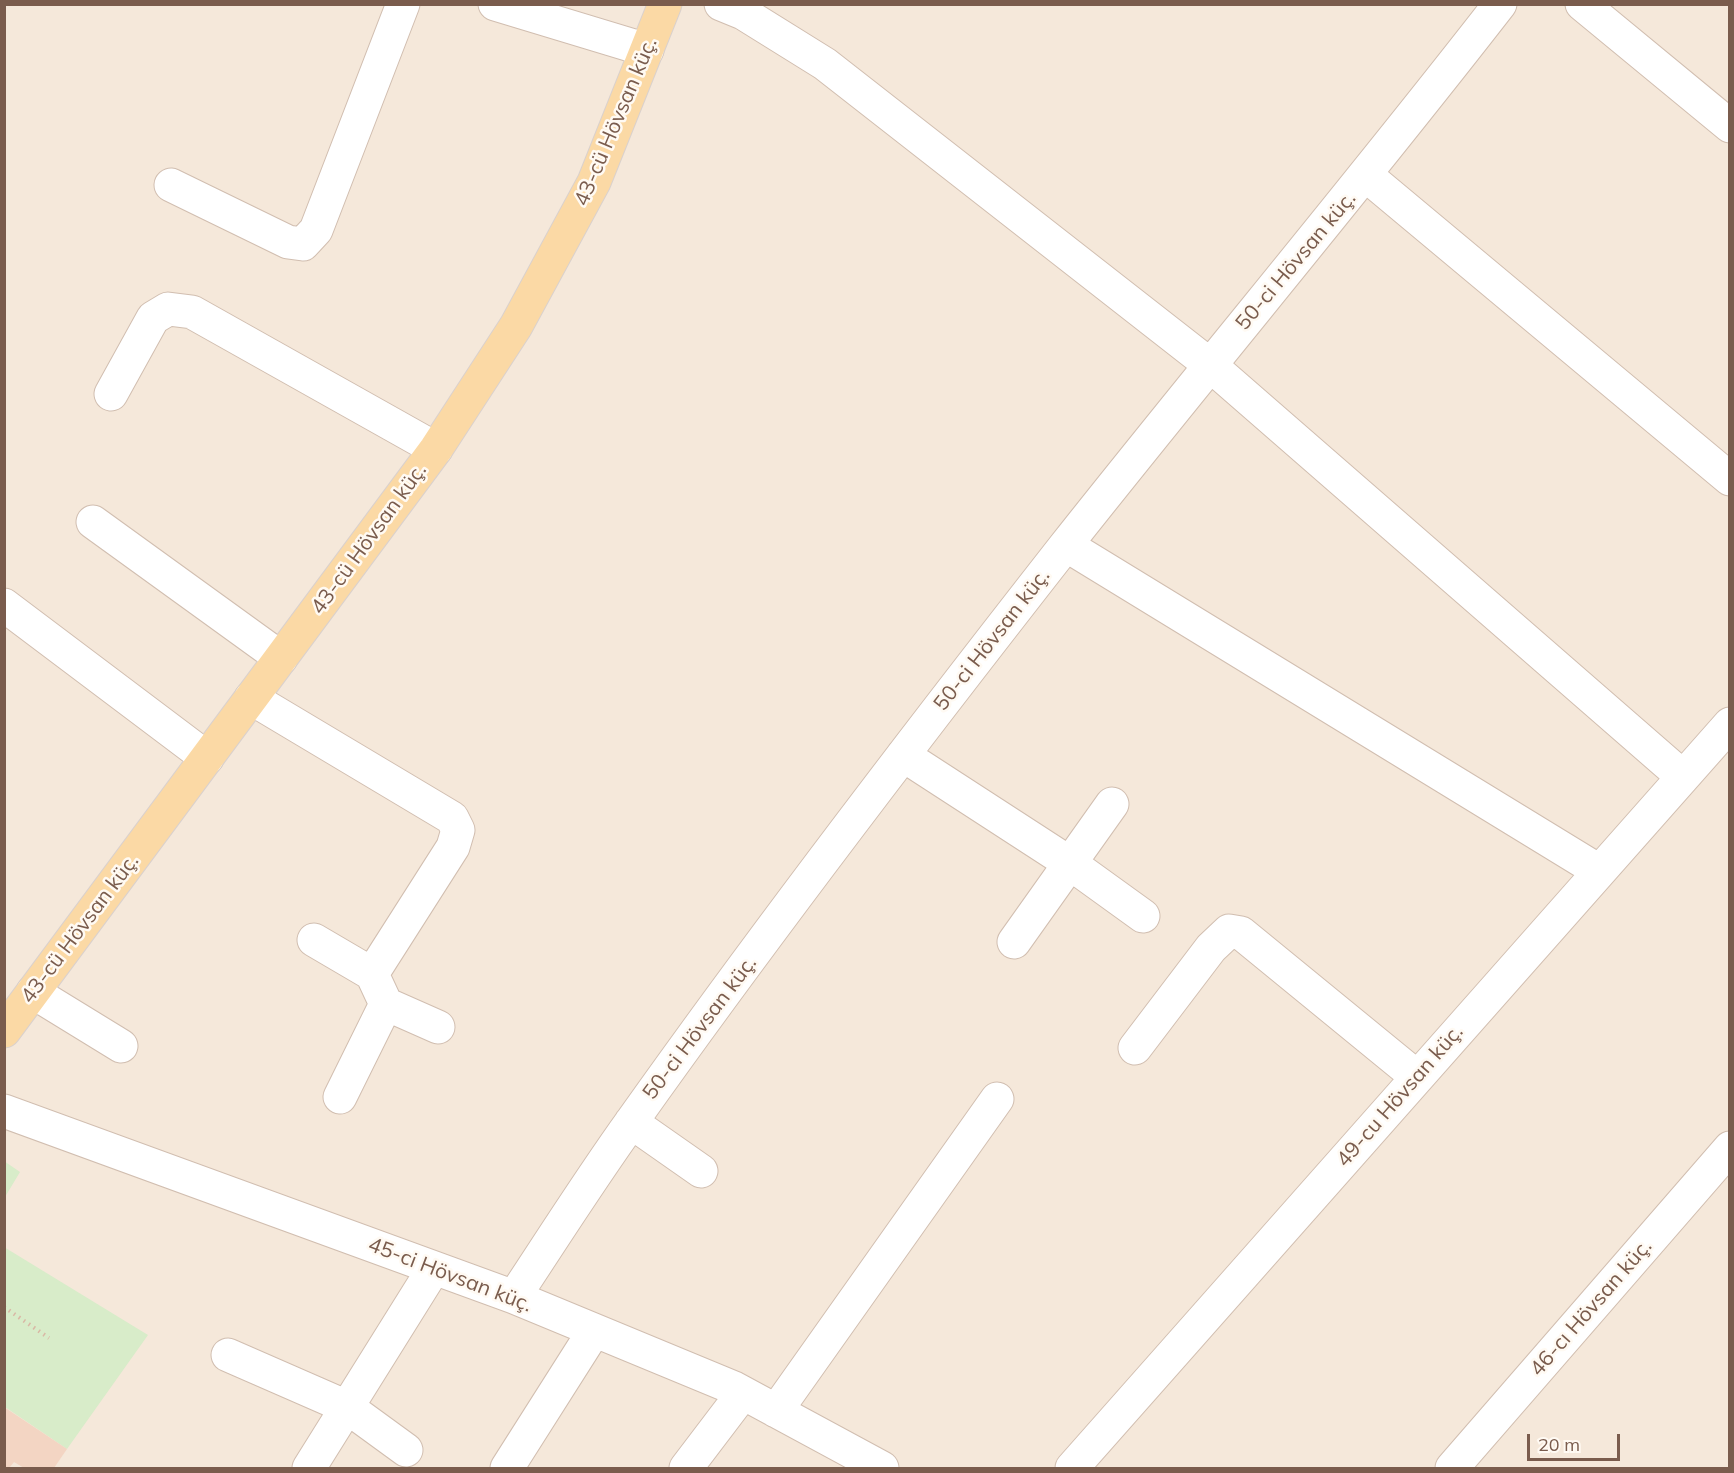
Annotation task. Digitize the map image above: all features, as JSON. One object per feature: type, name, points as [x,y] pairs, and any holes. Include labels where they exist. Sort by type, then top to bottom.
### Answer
[{"type":"main road","name":"43-cü Hövsan küç.","points":[[4,1031],[436,449],[516,326],[594,182],[665,4]]},
{"type":"street","points":[[171,185],[288,242],[303,244],[316,230],[403,4]]},
{"type":"street","points":[[495,4],[647,50]]},
{"type":"street","points":[[721,4],[743,13],[825,64],[1210,365],[1683,777]]},
{"type":"street","name":"50-ci Hövsan küç.","points":[[513,1297],[631,1122],[903,755],[1066,545],[1210,365],[1367,176],[1500,4]]},
{"type":"street","points":[[1582,4],[1730,126]]},
{"type":"street","points":[[1367,176],[1730,480]]},
{"type":"street","points":[[111,394],[153,318],[168,309],[192,312],[436,449]]},
{"type":"street","points":[[93,522],[281,658]]},
{"type":"street","points":[[1066,545],[1599,871]]},
{"type":"street","points":[[4,604],[207,758]]},
{"type":"street","points":[[251,698],[452,818],[458,830],[453,847],[372,974]]},
{"type":"street","name":"49-cu Hövsan küç.","points":[[1072,1468],[1730,724]]},
{"type":"street","points":[[903,755],[1071,864],[1143,916]]},
{"type":"street","points":[[1014,942],[1113,804]]},
{"type":"street","points":[[1135,1048],[1211,948],[1229,931],[1241,933],[1417,1077]]},
{"type":"street","points":[[314,940],[372,974],[386,1004],[438,1027]]},
{"type":"street","points":[[33,992],[121,1046]]},
{"type":"street","points":[[340,1097],[386,1004]]},
{"type":"street","points":[[776,1411],[997,1099]]},
{"type":"street","name":"45-ci Hövsan küç.","points":[[4,1111],[513,1297],[743,1393],[882,1468]]},
{"type":"street","points":[[631,1122],[700,1171]]},
{"type":"street","name":"46-cı Hövsan küç.","points":[[1452,1468],[1730,1148]]},
{"type":"street","points":[[309,1468],[434,1268]]},
{"type":"street","points":[[507,1468],[594,1331]]},
{"type":"street","points":[[228,1355],[347,1407],[406,1450]]},
{"type":"street","points":[[686,1468],[743,1393]]},
{"type":"path","points":[[4,1307],[49,1338]]},
{"type":"shaded area","points":[[5,5],[1729,5],[1729,1468],[5,1468]]},
{"type":"green space","points":[[4,1161],[20,1172],[5,1197],[4,1197]]},
{"type":"green space","points":[[4,1247],[148,1335],[67,1449],[5,1407]]},
{"type":"building","points":[[4,1407],[67,1449],[54,1468],[24,1468],[14,1462],[9,1468],[4,1468]]}]
